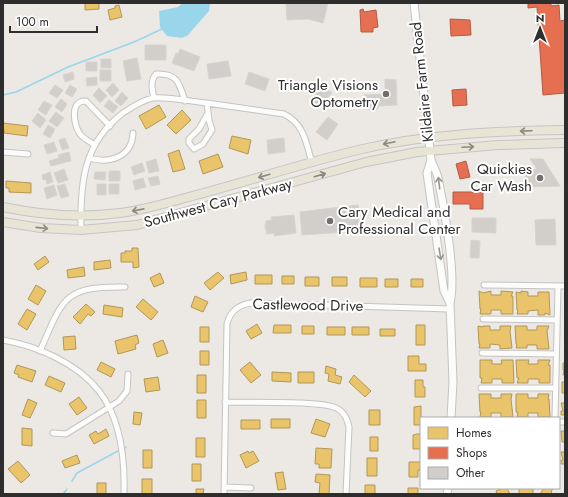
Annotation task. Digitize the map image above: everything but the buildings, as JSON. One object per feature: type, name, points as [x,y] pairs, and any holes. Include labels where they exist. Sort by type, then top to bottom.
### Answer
[{"type":"main road","name":"Kildaire Farm Road","points":[[414,3],[431,160],[438,177],[453,291],[450,306],[453,382],[451,417]]},
{"type":"main road","name":"Southwest Cary Parkway","points":[[3,207],[38,213],[81,216],[120,213],[148,208],[357,150],[428,136],[486,132],[565,130]]},
{"type":"main road","name":"Southwest Cary Parkway","points":[[3,222],[41,228],[81,230],[107,229],[150,223],[366,162],[430,150],[565,143]]},
{"type":"street","points":[[154,98],[152,83],[153,78],[156,74],[162,74],[169,75],[179,82],[185,100]]},
{"type":"street","points":[[81,230],[82,182],[89,158],[95,145],[110,126],[131,107],[154,98],[185,100],[284,114],[295,120],[302,130],[312,162]]},
{"type":"street","points":[[95,145],[81,135],[76,126],[74,112],[78,103],[82,100],[86,101],[110,126]]},
{"type":"street","points":[[207,103],[212,130],[203,144],[194,148],[189,143],[188,139],[199,129],[208,113]]},
{"type":"street","points":[[89,158],[105,160],[122,156],[130,146],[133,133]]},
{"type":"street","points":[[3,152],[28,154]]},
{"type":"street","points":[[484,285],[565,286]]},
{"type":"street","points":[[555,417],[558,286]]},
{"type":"street","points":[[40,351],[55,318],[71,295],[94,288],[125,287]]},
{"type":"street","name":"Castlewood Drive","points":[[224,494],[228,320],[235,309],[244,304],[251,303],[450,306]]},
{"type":"street","points":[[483,319],[557,320]]},
{"type":"street","points":[[3,340],[40,351],[66,364],[94,385],[102,396],[116,426],[122,452],[124,494]]},
{"type":"street","points":[[482,354],[556,354]]},
{"type":"street","points":[[53,433],[66,434],[108,408],[124,396],[127,391],[128,374]]},
{"type":"street","points":[[481,388],[556,388]]},
{"type":"street","points":[[225,402],[322,404],[340,410],[346,417],[349,426],[346,494]]},
{"type":"street","points":[[224,487],[251,488]]},
{"type":"water","points":[[183,3],[210,3],[209,11],[188,35],[182,38],[167,36],[160,27],[159,11],[178,7]]},
{"type":"waterway","points":[[3,95],[16,92],[68,67],[134,42],[162,29]]},
{"type":"waterway","points":[[72,481],[77,473],[118,451]]},
{"type":"waterway","points":[[63,494],[67,489]]},
{"type":"place","name":"Triangle Visions Optometry","points":[[386,94]]},
{"type":"place","name":"Quickies Car Wash","points":[[540,178]]},
{"type":"place","name":"Cary Medical and Professional Center","points":[[330,221]]}]
